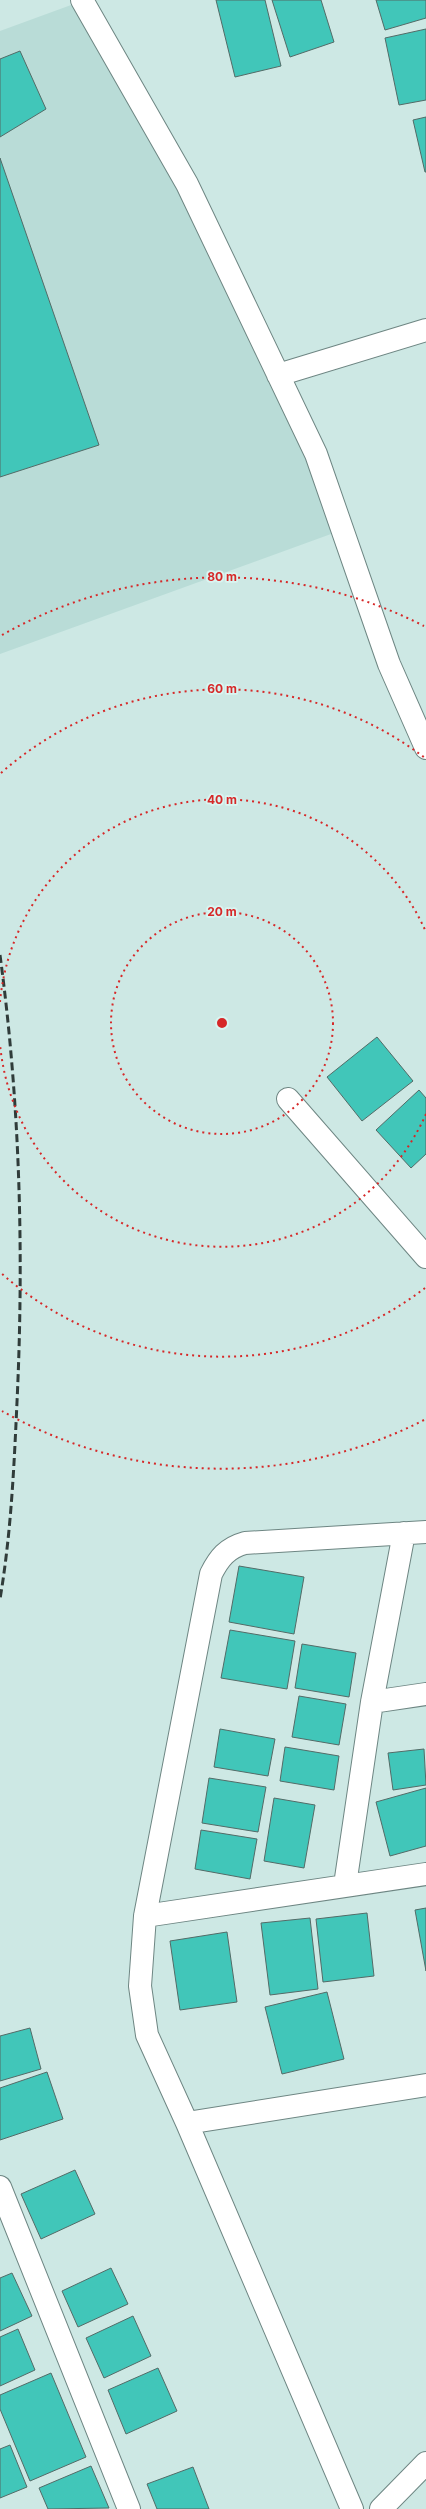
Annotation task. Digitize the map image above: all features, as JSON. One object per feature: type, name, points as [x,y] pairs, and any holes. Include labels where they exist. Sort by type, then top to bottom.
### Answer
[{"type":"street","points":[[83,0],[187,184],[316,454],[389,664],[420,722],[426,748]]},
{"type":"street","points":[[278,375],[426,330]]},
{"type":"street","points":[[288,1099],[426,1257]]},
{"type":"street","points":[[352,2509],[187,2123],[146,2035],[140,1986],[146,1916],[211,1574],[218,1560],[231,1547],[245,1543],[426,1532]]},
{"type":"street","points":[[345,1885],[372,1702],[404,1533]]},
{"type":"street","points":[[372,1702],[426,1694]]},
{"type":"street","points":[[146,1916],[426,1874]]},
{"type":"street","points":[[187,2123],[426,2085]]},
{"type":"street","points":[[0,2187],[129,2509]]},
{"type":"street","points":[[381,2509],[402,2500],[426,2463]]},
{"type":"shaded area","points":[[82,1],[187,184],[342,530],[0,654],[0,31]]},
{"type":"building","points":[[216,0],[265,0],[281,66],[235,77]]},
{"type":"building","points":[[272,0],[321,0],[334,42],[290,57]]},
{"type":"building","points":[[376,0],[426,0],[426,18],[385,30]]},
{"type":"building","points":[[426,29],[426,100],[399,105],[385,38]]},
{"type":"building","points":[[20,51],[46,109],[0,137],[0,59]]},
{"type":"building","points":[[426,117],[426,172],[425,172],[413,120]]},
{"type":"building","points":[[0,158],[99,445],[0,477]]},
{"type":"building","points":[[377,1037],[413,1081],[362,1121],[327,1077]]},
{"type":"building","points":[[419,1090],[426,1098],[426,1154],[411,1168],[376,1130]]},
{"type":"building","points":[[239,1566],[304,1577],[294,1634],[229,1622]]},
{"type":"building","points":[[230,1630],[295,1641],[287,1689],[221,1678]]},
{"type":"building","points":[[302,1644],[356,1653],[349,1697],[295,1688]]},
{"type":"building","points":[[299,1696],[346,1704],[339,1745],[292,1737]]},
{"type":"building","points":[[220,1729],[275,1739],[268,1776],[214,1767]]},
{"type":"building","points":[[285,1747],[339,1756],[334,1790],[280,1781]]},
{"type":"building","points":[[424,1749],[426,1785],[393,1790],[388,1753]]},
{"type":"building","points":[[209,1778],[266,1787],[258,1832],[202,1823]]},
{"type":"building","points":[[426,1788],[426,1846],[390,1856],[376,1802]]},
{"type":"building","points":[[274,1798],[315,1805],[304,1868],[264,1861]]},
{"type":"building","points":[[201,1830],[257,1839],[250,1879],[195,1869]]},
{"type":"building","points":[[426,1908],[426,1971],[415,1910]]},
{"type":"building","points":[[367,1913],[374,1976],[323,1982],[316,1919]]},
{"type":"building","points":[[310,1918],[318,1989],[270,1995],[261,1923]]},
{"type":"building","points":[[227,1932],[237,2002],[180,2010],[170,1941]]},
{"type":"building","points":[[327,1992],[344,2059],[282,2074],[265,2007]]},
{"type":"building","points":[[30,2028],[41,2069],[0,2081],[0,2036]]},
{"type":"building","points":[[47,2072],[63,2119],[0,2140],[0,2088]]},
{"type":"building","points":[[75,2170],[95,2214],[41,2239],[21,2194]]},
{"type":"building","points":[[111,2268],[128,2304],[78,2327],[62,2291]]},
{"type":"building","points":[[12,2273],[32,2316],[0,2331],[0,2278]]},
{"type":"building","points":[[133,2316],[151,2356],[104,2378],[86,2338]]},
{"type":"building","points":[[18,2329],[35,2370],[0,2386],[0,2337]]},
{"type":"building","points":[[158,2368],[177,2411],[126,2434],[108,2390]]},
{"type":"building","points":[[51,2373],[86,2457],[30,2481],[0,2409],[0,2395]]},
{"type":"building","points":[[10,2445],[27,2487],[0,2498],[0,2449]]},
{"type":"building","points":[[91,2466],[109,2508],[48,2509],[39,2488]]},
{"type":"building","points":[[193,2467],[209,2509],[157,2509],[147,2484]]},
{"type":"railway","points":[[0,955],[12,1066],[19,1178],[20,1234],[19,1346],[13,1476],[7,1550],[0,1599]]}]
